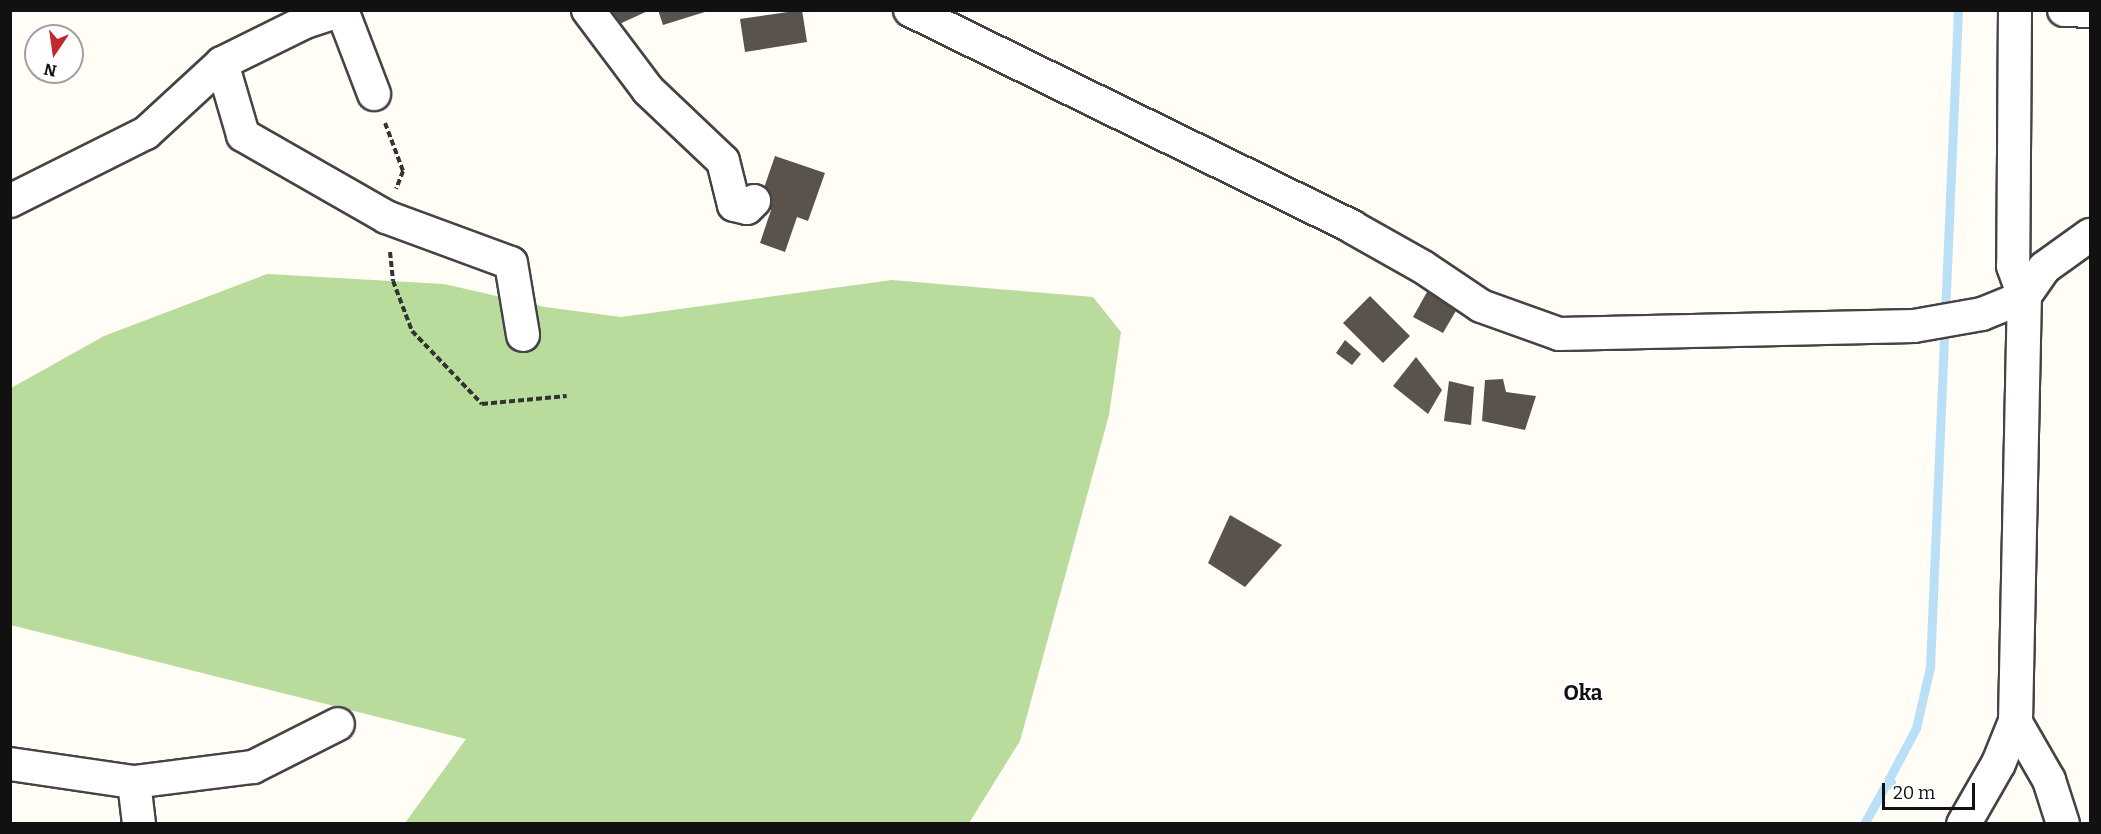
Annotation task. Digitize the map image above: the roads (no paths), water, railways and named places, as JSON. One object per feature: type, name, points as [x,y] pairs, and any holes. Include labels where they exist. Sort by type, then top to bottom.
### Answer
[{"type":"street","points":[[10,201],[146,133],[222,63],[305,22],[341,10],[374,94]]},
{"type":"street","points":[[588,10],[648,90],[723,161],[734,204],[747,208],[754,201]]},
{"type":"street","points":[[910,10],[1352,227],[1423,267],[1481,306],[1559,334],[1914,326],[1982,314],[2024,297],[2044,268],[2091,235]]},
{"type":"street","points":[[1964,824],[1998,763],[2015,722],[2024,297],[2013,266],[2015,10]]},
{"type":"street","points":[[2064,10],[2091,11]]},
{"type":"street","points":[[222,63],[243,135],[386,217],[511,263],[523,335]]},
{"type":"street","points":[[2015,722],[2049,780],[2063,824]]},
{"type":"street","points":[[10,764],[134,782],[253,767],[338,724]]},
{"type":"street","points":[[134,782],[139,824]]},
{"type":"waterway","points":[[1864,824],[1885,786],[1891,782],[1889,779],[1916,728],[1930,667],[1958,10]]},
{"type":"district","name":"Oka","points":[[1583,693]]}]
